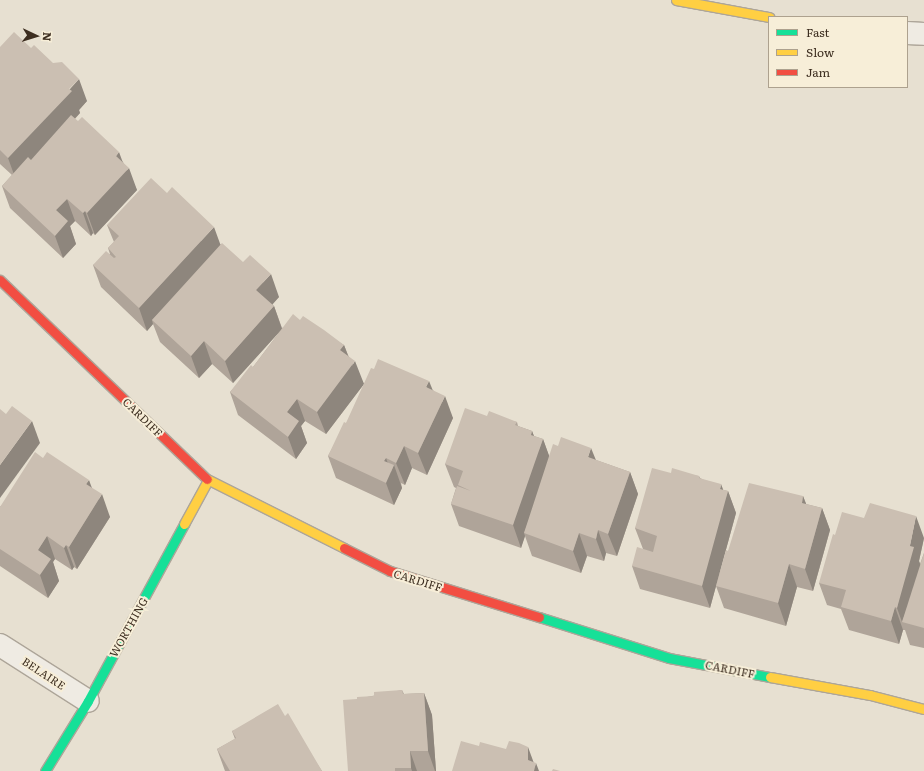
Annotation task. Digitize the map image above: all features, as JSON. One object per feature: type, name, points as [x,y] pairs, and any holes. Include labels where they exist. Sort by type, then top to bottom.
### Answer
[{"type":"street","points":[[676,0],[768,17]]},
{"type":"street","points":[[908,33],[924,34]]},
{"type":"street","name":"CARDIFF","points":[[0,280],[208,480],[390,572],[669,658],[870,695],[924,709]]},
{"type":"street","name":"WORTHING","points":[[45,771],[88,702],[208,480]]},
{"type":"street","name":"BELAIRE","points":[[0,645],[88,702]]},
{"type":"building","points":[[14,32],[31,48],[34,45],[53,63],[62,62],[79,79],[69,89],[72,91],[8,158],[0,150],[0,47]]},
{"type":"building","points":[[71,115],[78,121],[82,117],[119,152],[116,156],[129,168],[87,213],[85,211],[83,213],[67,199],[56,210],[68,221],[55,236],[2,186],[28,157],[31,160]]},
{"type":"building","points":[[151,178],[167,193],[172,187],[214,227],[139,308],[93,265],[106,251],[114,258],[116,257],[108,248],[119,236],[107,225]]},
{"type":"building","points":[[222,243],[243,262],[250,255],[271,274],[256,290],[274,306],[225,361],[204,341],[191,356],[152,320]]},
{"type":"building","points":[[293,314],[300,320],[303,316],[344,345],[340,350],[355,361],[317,412],[297,399],[287,412],[299,421],[288,437],[230,392],[251,365],[253,367]]},
{"type":"building","points":[[378,359],[429,381],[426,387],[445,396],[418,453],[404,446],[396,463],[386,458],[384,461],[394,465],[386,483],[328,456],[344,422],[346,423],[371,368],[374,369]]},
{"type":"building","points":[[12,406],[32,421],[0,465],[0,409],[6,414]]},
{"type":"building","points":[[465,408],[487,416],[489,411],[517,422],[515,425],[532,431],[531,435],[543,439],[513,525],[451,504],[457,486],[471,491],[458,485],[463,471],[445,464]]},
{"type":"building","points":[[561,437],[591,448],[588,457],[630,472],[608,534],[598,530],[596,539],[579,533],[573,551],[524,533],[553,444],[558,446]]},
{"type":"building","points":[[35,452],[43,458],[47,452],[89,480],[86,484],[102,494],[69,547],[66,545],[64,548],[47,536],[38,550],[51,559],[40,575],[0,549],[0,507]]},
{"type":"building","points":[[652,468],[671,473],[672,468],[699,476],[699,478],[721,484],[720,489],[728,491],[702,586],[632,566],[637,547],[653,552],[657,536],[635,528]]},
{"type":"building","points":[[749,483],[803,496],[802,503],[822,508],[805,569],[789,564],[778,603],[716,586],[726,550],[728,551]]},
{"type":"building","points":[[870,503],[916,516],[910,546],[914,547],[897,608],[895,607],[891,621],[841,607],[846,590],[819,583],[833,534],[835,535],[842,512],[864,518]]},
{"type":"building","points":[[924,553],[924,628],[902,622]]},
{"type":"building","points":[[402,690],[403,694],[424,693],[428,751],[410,751],[411,768],[395,768],[395,771],[348,771],[343,700],[374,696],[374,692]]},
{"type":"building","points":[[278,704],[285,716],[288,713],[322,771],[230,771],[217,749],[236,738],[232,731]]},
{"type":"building","points":[[461,741],[479,746],[480,742],[506,749],[509,741],[519,743],[528,747],[528,760],[536,763],[534,771],[452,771]]},
{"type":"traffic: fast","points":[[45,771],[88,701],[184,524]]},
{"type":"traffic: fast","points":[[539,617],[669,658],[770,677]]},
{"type":"traffic: slow","points":[[676,0],[768,17]]},
{"type":"traffic: slow","points":[[207,479],[344,548]]},
{"type":"traffic: slow","points":[[184,524],[208,480]]},
{"type":"traffic: slow","points":[[770,677],[870,695],[924,709]]},
{"type":"traffic: jam","points":[[0,280],[207,479]]},
{"type":"traffic: jam","points":[[344,548],[390,571],[539,617]]}]
